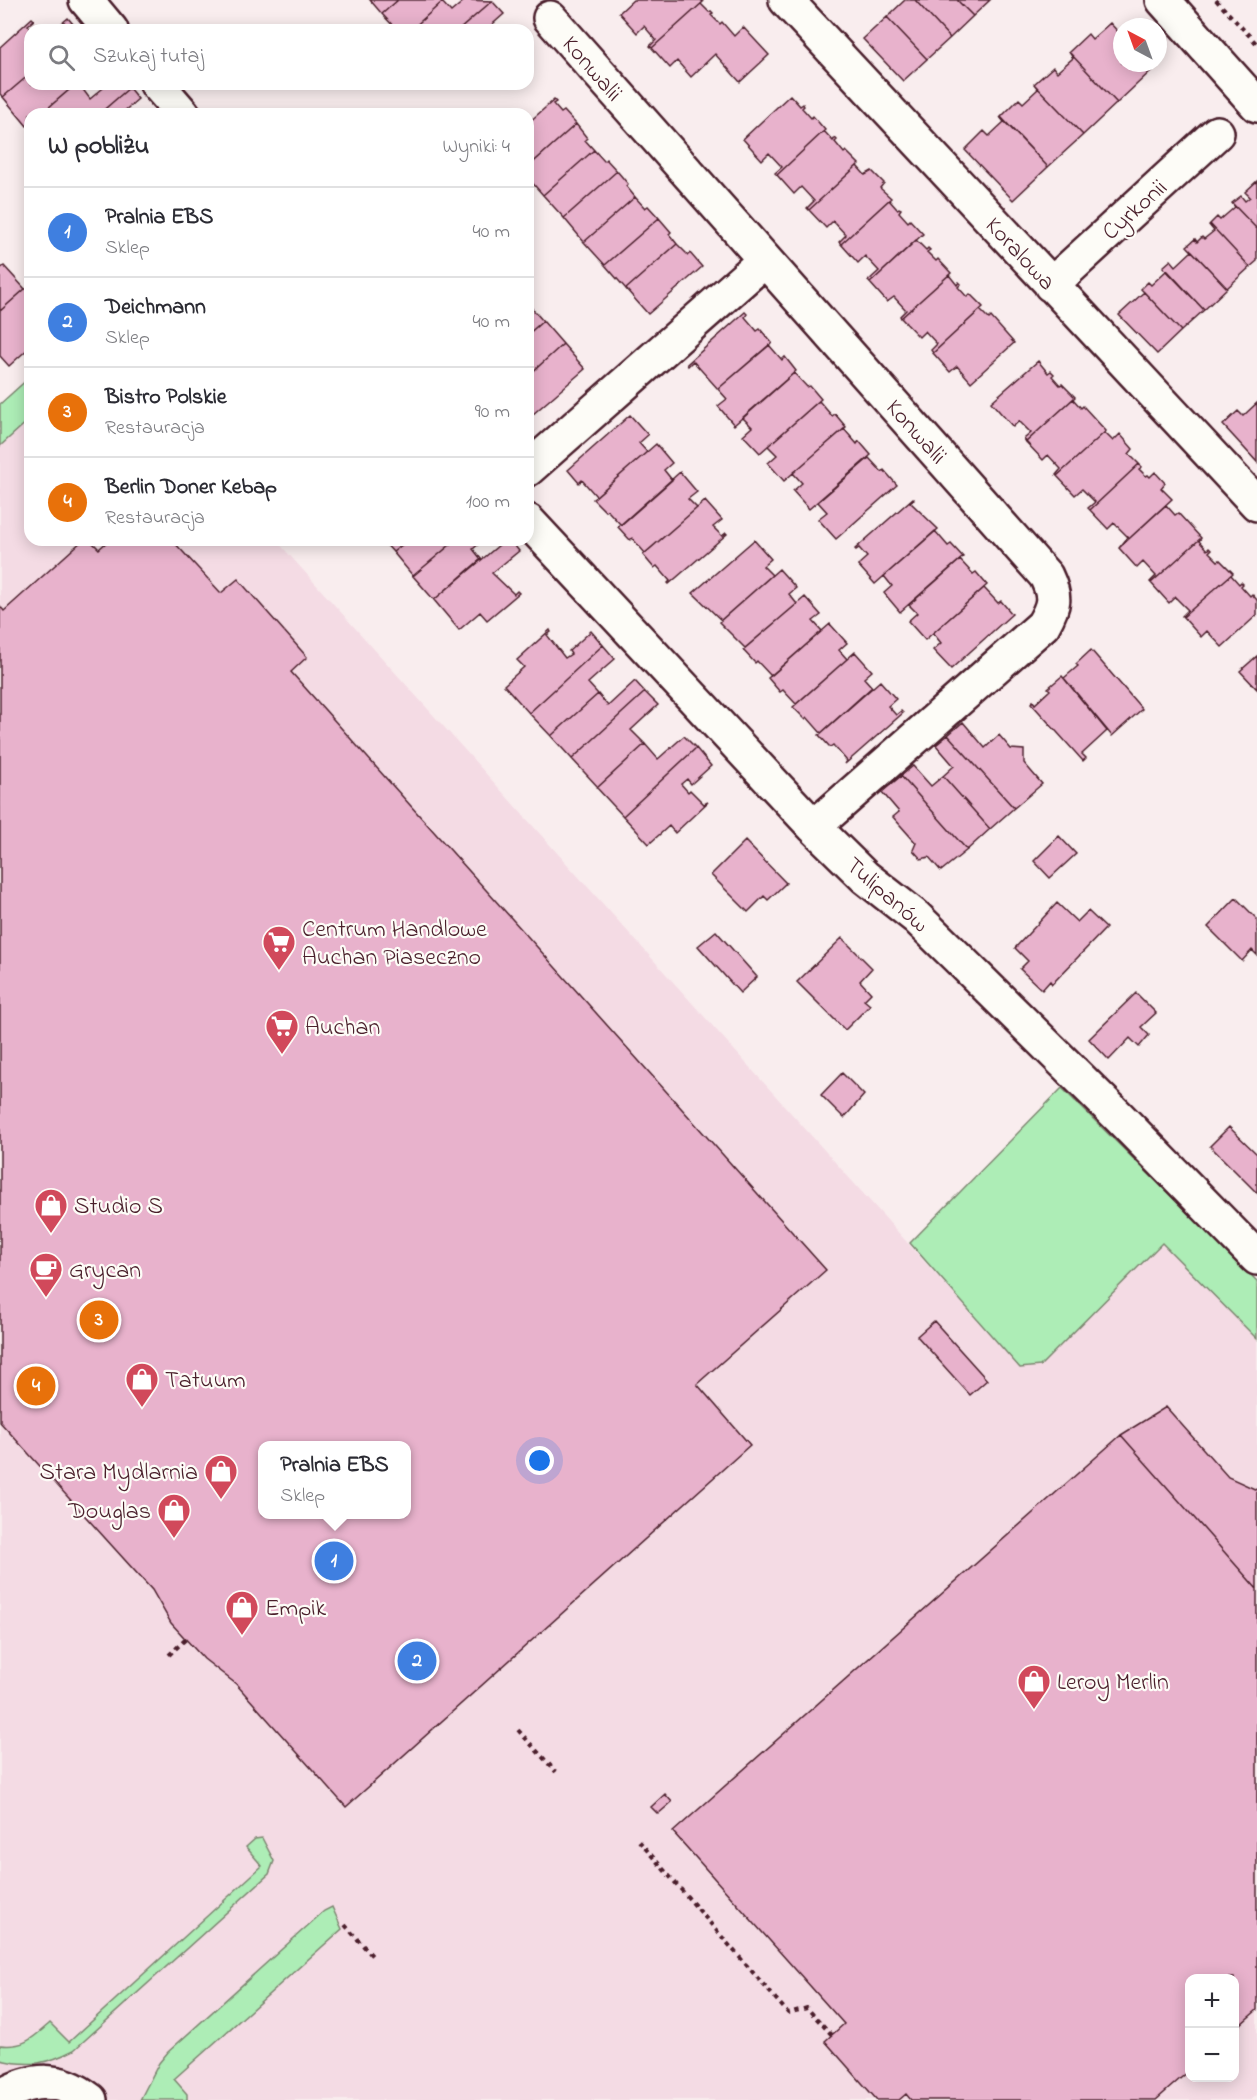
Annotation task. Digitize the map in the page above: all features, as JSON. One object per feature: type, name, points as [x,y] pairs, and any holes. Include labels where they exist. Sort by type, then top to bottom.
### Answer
[{"type":"street","points":[[86,0],[106,24]]},
{"type":"street","points":[[1162,0],[1257,105]]},
{"type":"street","name":"Koralowa","points":[[790,1],[1051,285],[1257,504]]},
{"type":"street","name":"Konwalii","points":[[550,18],[1046,576],[1054,593],[1052,609],[1043,625],[814,827]]},
{"type":"street","points":[[162,90],[178,108]]},
{"type":"street","name":"Cyrkonii","points":[[1051,285],[1217,134]]},
{"type":"street","points":[[534,464],[764,261]]},
{"type":"street","name":"Tulipanów","points":[[534,527],[814,827],[865,877],[916,917],[1119,1117],[1257,1258]]},
{"type":"street","points":[[6,2087],[34,2082],[50,2082],[66,2085],[81,2092],[90,2100]]},
{"type":"path","points":[[1216,0],[1257,44]]},
{"type":"path","points":[[169,1655],[186,1639]]},
{"type":"path","points":[[518,1730],[556,1772]]},
{"type":"path","points":[[639,1841],[788,2013],[807,2008],[832,2035]]},
{"type":"path","points":[[345,1925],[374,1958]]},
{"type":"shaded area","points":[[24,424],[24,546],[281,546],[1020,1368],[1040,1366],[1162,1243],[1257,1339],[1257,2095],[1251,2100],[0,2100],[0,446]]},
{"type":"green space","points":[[24,382],[24,424],[0,446],[0,404]]},
{"type":"green space","points":[[1062,1088],[1257,1281],[1257,1339],[1162,1243],[1040,1366],[1020,1368],[910,1243]]},
{"type":"green space","points":[[262,1838],[274,1861],[269,1874],[74,2050],[38,2063],[0,2060],[0,2045],[22,2043],[50,2023],[69,2042],[262,1866],[246,1847],[255,1839]]},
{"type":"green space","points":[[332,1907],[342,1929],[174,2079],[187,2094],[187,2100],[140,2100],[159,2063],[168,2052],[324,1911]]},
{"type":"building","points":[[370,0],[398,0],[382,14]]},
{"type":"building","points":[[398,0],[440,0],[442,2],[418,24],[391,24],[382,14]]},
{"type":"building","points":[[465,0],[492,1],[466,24],[418,24],[442,2],[451,12]]},
{"type":"building","points":[[633,0],[701,0],[703,2],[652,48],[650,46],[656,40],[644,26],[637,33],[619,13]]},
{"type":"building","points":[[905,0],[915,0],[950,38],[927,59],[887,17]]},
{"type":"building","points":[[915,0],[957,0],[973,16],[950,38]]},
{"type":"building","points":[[957,0],[990,0],[973,16]]},
{"type":"building","points":[[492,1],[504,14],[493,24],[466,24]]},
{"type":"building","points":[[703,2],[701,4],[713,13],[711,15],[720,24],[722,22],[734,36],[743,27],[769,55],[740,82],[715,54],[691,77],[677,61],[670,68],[652,48]]},
{"type":"building","points":[[887,17],[927,59],[903,81],[863,39]]},
{"type":"building","points":[[68,18],[73,24],[61,24]]},
{"type":"building","points":[[1110,23],[1113,26],[1113,72],[1150,72],[1117,103],[1069,52],[1088,34],[1092,39]]},
{"type":"building","points":[[24,25],[24,79],[3,97],[0,94],[0,47]]},
{"type":"building","points":[[1069,52],[1117,103],[1083,135],[1034,84],[1053,67],[1057,72],[1073,58]]},
{"type":"building","points":[[24,79],[24,90],[69,90],[48,108],[24,108],[24,122],[3,97]]},
{"type":"building","points":[[1034,84],[1083,135],[1048,167],[1001,117],[1019,99],[1023,103],[1038,89]]},
{"type":"building","points":[[69,90],[83,90],[90,99],[101,90],[127,90],[106,108],[48,108]]},
{"type":"building","points":[[127,90],[131,90],[138,99],[128,108],[106,108]]},
{"type":"building","points":[[790,95],[800,106],[803,104],[802,108],[811,118],[813,116],[825,130],[777,175],[775,173],[782,167],[769,153],[762,160],[743,139]]},
{"type":"building","points":[[554,100],[556,102],[553,104],[561,113],[564,111],[576,124],[534,162],[534,118]]},
{"type":"building","points":[[1000,117],[1048,167],[1013,200],[965,150],[984,131],[989,136],[1004,122]]},
{"type":"building","points":[[576,124],[594,150],[543,195],[534,185],[534,162]]},
{"type":"building","points":[[824,131],[833,141],[835,138],[837,140],[835,142],[844,153],[846,151],[859,164],[809,210],[807,208],[814,201],[801,187],[794,194],[777,175]]},
{"type":"building","points":[[594,150],[617,171],[564,218],[543,195]]},
{"type":"building","points":[[857,166],[865,175],[872,171],[884,183],[880,188],[891,198],[841,244],[839,242],[846,235],[833,221],[826,228],[809,210]]},
{"type":"building","points":[[617,171],[635,197],[584,242],[564,218]]},
{"type":"building","points":[[1257,181],[1257,229],[1232,203],[1241,196],[1245,201],[1250,197],[1245,192]]},
{"type":"building","points":[[635,197],[659,218],[605,265],[584,242]]},
{"type":"building","points":[[889,200],[897,209],[901,209],[899,212],[908,222],[910,220],[923,234],[870,283],[868,281],[879,271],[865,256],[858,263],[841,244]]},
{"type":"building","points":[[1232,203],[1257,229],[1257,261],[1250,267],[1210,224],[1217,217],[1220,220],[1235,207]]},
{"type":"building","points":[[659,218],[671,232],[669,234],[677,244],[626,289],[605,265]]},
{"type":"building","points":[[1210,224],[1250,267],[1227,288],[1187,246],[1195,239],[1197,242],[1214,231]]},
{"type":"building","points":[[916,240],[926,250],[928,248],[930,250],[927,252],[936,261],[938,259],[951,273],[901,318],[900,316],[906,310],[894,297],[887,302],[870,283]]},
{"type":"building","points":[[677,244],[688,255],[690,253],[702,267],[648,314],[626,289]]},
{"type":"building","points":[[1192,251],[1227,288],[1204,310],[1163,267],[1171,260],[1176,266]]},
{"type":"building","points":[[4,266],[24,290],[0,311],[0,269]]},
{"type":"building","points":[[1167,270],[1204,310],[1181,331],[1141,289],[1148,282],[1151,285]]},
{"type":"building","points":[[949,275],[957,285],[959,282],[961,284],[958,287],[967,297],[970,294],[983,307],[933,353],[931,350],[937,344],[925,331],[919,337],[901,318]]},
{"type":"building","points":[[24,290],[24,352],[9,366],[0,356],[0,311]]},
{"type":"building","points":[[1144,292],[1181,331],[1157,354],[1119,315]]},
{"type":"building","points":[[980,310],[989,319],[991,317],[1014,343],[971,382],[957,366],[950,372],[933,353]]},
{"type":"building","points":[[534,311],[543,321],[534,329]]},
{"type":"building","points":[[745,312],[747,314],[745,317],[757,331],[760,329],[772,343],[718,389],[693,361],[688,366],[687,364]]},
{"type":"building","points":[[543,321],[563,344],[534,371],[534,329]]},
{"type":"building","points":[[563,344],[585,369],[534,413],[534,371]]},
{"type":"building","points":[[769,345],[782,360],[785,357],[796,371],[734,425],[718,406],[727,399],[718,389]]},
{"type":"building","points":[[1038,361],[1048,373],[1051,371],[1054,374],[1052,376],[1060,385],[1062,384],[1075,397],[1026,442],[1024,439],[1031,433],[1019,421],[1013,427],[991,402]]},
{"type":"building","points":[[794,373],[821,399],[760,453],[743,435],[752,427],[743,418]]},
{"type":"building","points":[[1073,399],[1081,408],[1083,406],[1106,431],[1057,476],[1061,469],[1048,455],[1043,460],[1026,442]]},
{"type":"building","points":[[819,401],[846,427],[784,481],[768,463],[777,455],[768,446]]},
{"type":"building","points":[[1257,403],[1257,462],[1223,425],[1238,411],[1243,416]]},
{"type":"building","points":[[630,415],[648,435],[639,443],[647,452],[596,496],[582,480],[579,483],[568,470]]},
{"type":"building","points":[[844,429],[871,455],[809,509],[793,491],[802,483],[793,473]]},
{"type":"building","points":[[1106,431],[1105,433],[1113,441],[1120,434],[1133,449],[1129,454],[1139,464],[1090,510],[1088,508],[1095,502],[1082,489],[1075,495],[1057,476]]},
{"type":"building","points":[[656,444],[672,463],[664,470],[672,480],[621,525],[593,499]]},
{"type":"building","points":[[869,458],[897,485],[836,539],[818,519],[827,512],[818,502]]},
{"type":"building","points":[[1139,464],[1142,467],[1139,469],[1146,476],[1150,477],[1155,472],[1165,483],[1161,488],[1172,499],[1119,548],[1128,537],[1114,523],[1108,529],[1090,510]]},
{"type":"building","points":[[680,472],[697,492],[688,499],[697,508],[645,553],[618,527]]},
{"type":"building","points":[[913,498],[910,502],[938,529],[875,584],[858,565],[867,557],[859,548],[855,549]]},
{"type":"building","points":[[705,501],[722,520],[713,527],[722,536],[727,534],[669,584],[670,581],[657,566],[654,568],[643,555]]},
{"type":"building","points":[[1166,505],[1175,515],[1178,513],[1201,538],[1151,583],[1156,576],[1143,562],[1137,568],[1119,548]]},
{"type":"building","points":[[935,531],[948,546],[951,544],[963,557],[900,612],[884,593],[892,586],[884,576]]},
{"type":"building","points":[[1201,538],[1199,541],[1207,550],[1209,548],[1211,550],[1209,552],[1233,573],[1183,617],[1188,610],[1175,597],[1169,603],[1151,583]]},
{"type":"building","points":[[754,540],[771,559],[763,566],[772,575],[721,620],[693,593]]},
{"type":"building","name":"Centrum Handlowe Auchan Piaseczno","points":[[76,546],[96,546],[99,549],[102,546],[178,546],[221,593],[238,579],[307,657],[291,672],[826,1270],[697,1384],[750,1445],[346,1807],[236,1684],[204,1659],[171,1623],[152,1590],[0,1422],[0,606],[4,611]]},
{"type":"building","points":[[388,546],[400,546],[393,552]]},
{"type":"building","points":[[400,546],[449,546],[413,576],[393,552]]},
{"type":"building","points":[[449,546],[476,546],[473,549],[481,559],[434,600],[413,576]]},
{"type":"building","points":[[498,546],[515,546],[519,551],[492,573],[514,594],[517,591],[519,593],[487,620],[480,612],[459,630],[434,600]]},
{"type":"building","points":[[960,560],[973,574],[976,572],[987,585],[925,640],[908,621],[917,613],[909,605]]},
{"type":"building","points":[[779,569],[796,588],[789,594],[797,604],[745,648],[719,622]]},
{"type":"building","points":[[1233,573],[1231,575],[1239,584],[1241,582],[1243,584],[1241,586],[1257,600],[1257,615],[1222,647],[1207,631],[1201,637],[1183,617]]},
{"type":"building","points":[[984,588],[998,603],[1001,601],[1012,614],[951,669],[933,650],[941,643],[933,633]]},
{"type":"building","points":[[805,597],[821,615],[813,621],[822,631],[771,676],[743,650]]},
{"type":"building","points":[[830,624],[847,643],[839,650],[847,659],[796,704],[783,690],[780,692],[768,678]]},
{"type":"building","points":[[550,630],[551,632],[547,635],[565,658],[571,654],[569,651],[591,631],[603,645],[529,713],[504,685],[524,667],[517,660]]},
{"type":"building","points":[[603,645],[615,659],[588,683],[598,694],[551,736],[529,713]]},
{"type":"building","points":[[1091,650],[1142,709],[1112,736],[1064,678]]},
{"type":"building","points":[[855,652],[872,671],[864,678],[872,687],[821,733],[807,717],[805,719],[793,707]]},
{"type":"building","points":[[1257,656],[1257,689],[1240,671]]},
{"type":"building","points":[[1062,676],[1107,731],[1082,754],[1086,758],[1083,761],[1031,703],[1033,701],[1035,704]]},
{"type":"building","points":[[635,681],[645,692],[572,759],[551,736],[598,694],[608,706]]},
{"type":"building","points":[[880,681],[896,699],[888,706],[896,715],[901,711],[903,713],[845,764],[847,761],[833,745],[830,747],[819,735]]},
{"type":"building","points":[[645,692],[658,705],[631,730],[645,744],[598,787],[572,759]]},
{"type":"building","points":[[963,722],[985,748],[999,735],[1011,749],[1024,750],[1024,763],[1042,784],[1014,808],[948,735]]},
{"type":"building","points":[[948,735],[1014,808],[990,829],[943,776],[954,766],[936,745]]},
{"type":"building","points":[[684,736],[696,748],[623,816],[597,788],[645,744],[658,759]]},
{"type":"building","points":[[696,748],[711,766],[691,784],[687,779],[681,784],[704,804],[708,802],[675,833],[669,826],[649,844],[623,816]]},
{"type":"building","points":[[913,766],[931,786],[943,776],[990,829],[967,850],[901,776]]},
{"type":"building","points":[[901,776],[967,850],[941,871],[929,857],[921,859],[913,850],[916,843],[893,817],[899,812],[882,792]]},
{"type":"building","points":[[1059,836],[1076,854],[1050,878],[1034,861]]},
{"type":"building","points":[[745,841],[786,883],[768,900],[764,896],[748,912],[711,875]]},
{"type":"building","points":[[1236,898],[1257,919],[1257,955],[1252,950],[1242,961],[1208,927]]},
{"type":"building","points":[[1057,903],[1077,922],[1088,911],[1106,928],[1052,984],[1050,981],[1042,990],[1020,969],[1028,961],[1015,948]]},
{"type":"building","points":[[716,931],[757,977],[740,993],[698,946]]},
{"type":"building","points":[[842,938],[872,968],[860,981],[871,993],[864,1000],[870,1005],[845,1030],[797,982]]},
{"type":"building","points":[[1136,993],[1156,1013],[1141,1027],[1149,1035],[1139,1047],[1130,1038],[1109,1060],[1089,1039]]},
{"type":"building","points":[[842,1073],[864,1095],[844,1118],[821,1095]]},
{"type":"building","points":[[1229,1127],[1257,1154],[1257,1193],[1210,1146]]},
{"type":"building","points":[[934,1321],[987,1380],[970,1395],[917,1336]]},
{"type":"building","points":[[1166,1407],[1228,1477],[1257,1490],[1257,1589],[1121,1435]]},
{"type":"building","name":"Leroy Merlin","points":[[1121,1435],[1257,1589],[1257,2010],[1239,2026],[1239,1974],[1185,1974],[1185,2074],[1156,2100],[911,2100],[906,2094],[899,2100],[877,2100],[825,2041],[844,2024],[673,1832]]},
{"type":"building","points":[[665,1794],[672,1802],[658,1814],[651,1807]]},
{"type":"place","name":"Centrum Handlowe Auchan Piaseczno","points":[[279,971]]},
{"type":"place","name":"Auchan","points":[[282,1055]]},
{"type":"place","name":"Studio S","points":[[51,1234]]},
{"type":"place","name":"Grycan","points":[[46,1298]]},
{"type":"place","name":"Bistro Polskie","points":[[99,1320]]},
{"type":"place","name":"Berlin Doner Kebap","points":[[36,1386]]},
{"type":"place","name":"Tatuum","points":[[142,1408]]},
{"type":"place","name":"Stara Mydlarnia","points":[[221,1500]]},
{"type":"place","name":"Douglas","points":[[174,1539]]},
{"type":"place","name":"Pralnia EBS","points":[[334,1561]]},
{"type":"place","name":"Empik","points":[[242,1636]]},
{"type":"place","name":"Deichmann","points":[[417,1661]]},
{"type":"place","name":"Leroy Merlin","points":[[1034,1710]]}]
